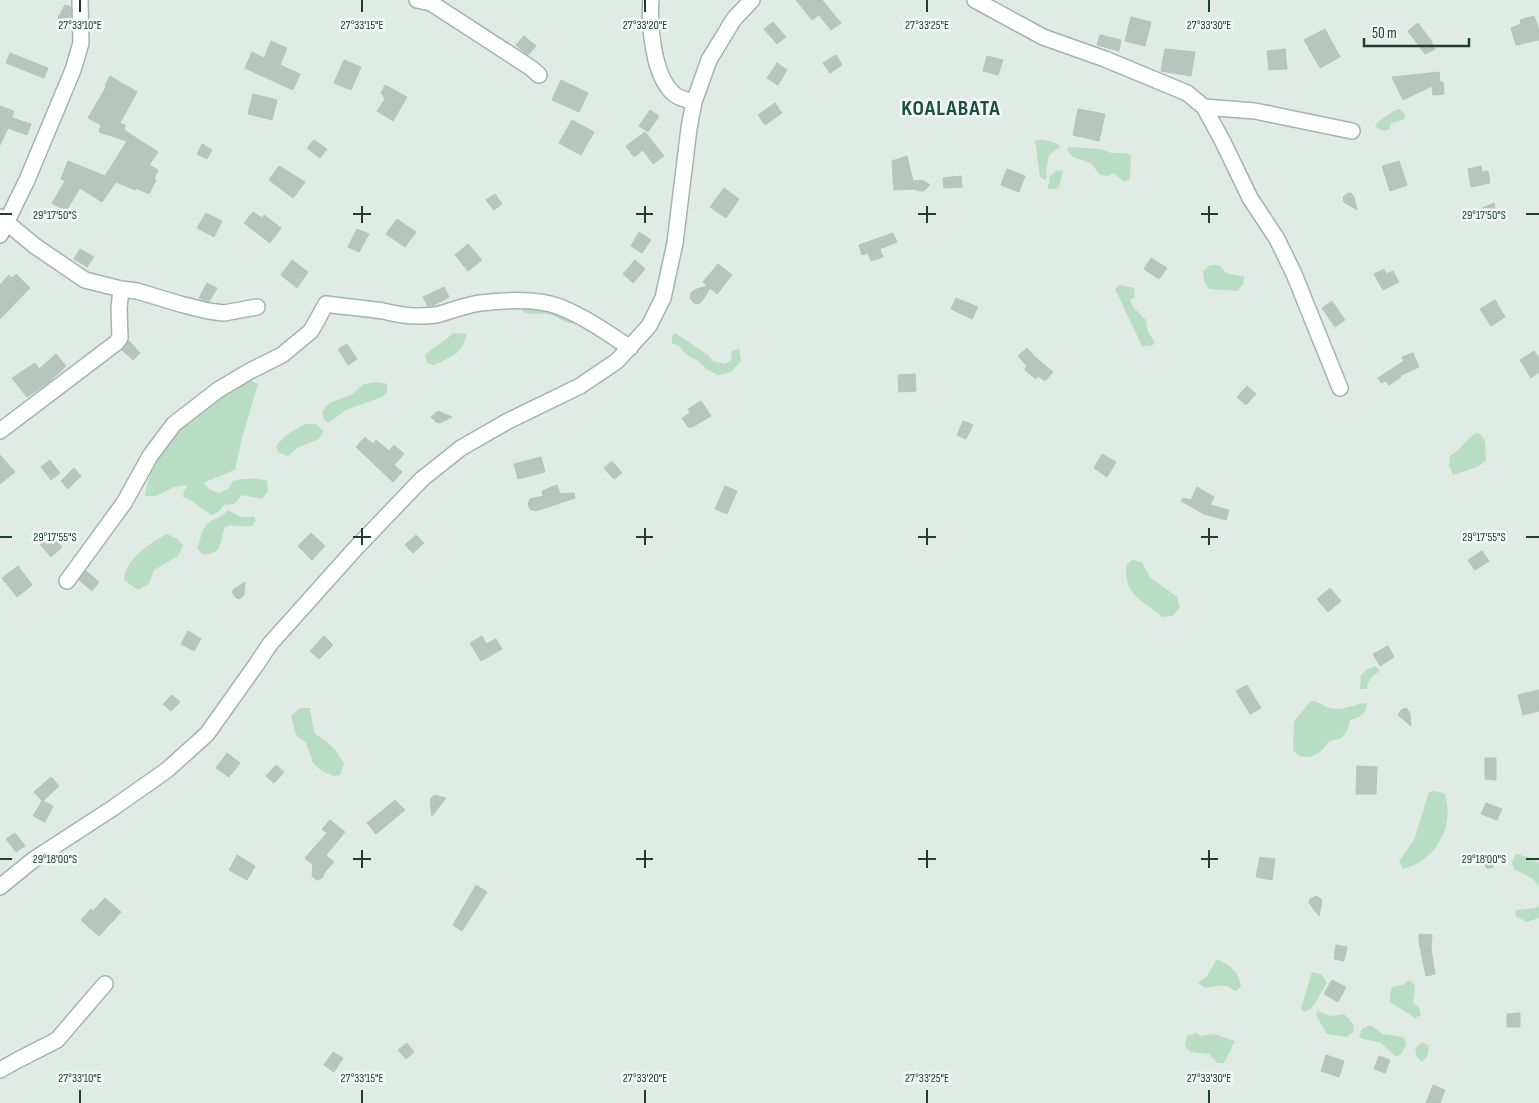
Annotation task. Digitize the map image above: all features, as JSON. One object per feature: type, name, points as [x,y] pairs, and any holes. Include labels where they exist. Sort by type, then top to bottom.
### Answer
[{"type":"street","points":[[80,0],[81,43],[73,70],[27,180],[2,224],[84,280],[137,291],[208,311],[224,312],[256,306]]},
{"type":"street","points":[[417,0],[431,3],[531,68],[538,75]]},
{"type":"street","points":[[651,0],[650,17],[661,75],[673,94],[694,102]]},
{"type":"street","points":[[0,887],[33,860],[106,813],[167,770],[207,734],[270,644],[355,549],[422,479],[461,448],[508,421],[580,386],[617,361],[649,326],[662,298],[675,243],[694,102],[709,60],[734,19],[752,0]]},
{"type":"street","points":[[975,0],[1043,37],[1105,59],[1187,93],[1204,107],[1224,142],[1250,198],[1277,239],[1294,274],[1340,388]]},
{"type":"street","points":[[1204,107],[1255,110],[1352,131]]},
{"type":"street","points":[[0,431],[116,343],[120,338],[119,308],[121,289]]},
{"type":"street","points":[[67,581],[124,503],[150,456],[174,424],[218,390],[282,355],[311,331],[326,304],[384,311],[400,316],[418,316],[438,315],[481,303],[514,301],[546,304],[581,317],[608,332],[630,348]]},
{"type":"street","points":[[0,1070],[57,1040],[105,984]]},
{"type":"green space","points":[[1399,109],[1404,113],[1405,119],[1391,123],[1390,129],[1384,131],[1375,127],[1376,124],[1393,111]]},
{"type":"green space","points":[[1035,140],[1048,141],[1061,146],[1049,155],[1046,171],[1047,177],[1045,180],[1040,177]]},
{"type":"green space","points":[[1068,147],[1101,149],[1111,153],[1126,153],[1131,156],[1130,179],[1124,182],[1114,173],[1108,176],[1100,175],[1091,163],[1073,157],[1067,150]]},
{"type":"green space","points":[[1057,170],[1063,171],[1059,187],[1048,189],[1049,177]]},
{"type":"green space","points":[[1210,265],[1219,265],[1226,273],[1244,277],[1243,285],[1237,291],[1209,289],[1204,281],[1203,271]]},
{"type":"green space","points":[[1120,285],[1134,288],[1135,297],[1130,300],[1133,307],[1146,320],[1148,332],[1155,342],[1152,346],[1142,346],[1115,289]]},
{"type":"green space","points":[[539,307],[572,317],[572,323],[548,314],[526,313],[522,309]]},
{"type":"green space","points":[[453,333],[466,334],[463,345],[459,350],[434,365],[427,363],[425,355]]},
{"type":"green space","points":[[675,333],[708,355],[713,361],[725,364],[731,360],[732,351],[739,348],[741,361],[731,372],[718,375],[708,370],[686,354],[679,346],[672,343],[672,336]]},
{"type":"green space","points":[[249,380],[258,384],[242,438],[235,470],[203,483],[210,490],[219,493],[228,489],[233,481],[237,480],[255,479],[267,481],[268,491],[262,499],[242,495],[234,504],[224,505],[218,512],[212,515],[183,497],[188,485],[174,487],[156,496],[145,496],[150,475],[170,441],[199,414]]},
{"type":"green space","points":[[376,382],[387,384],[387,392],[382,397],[346,410],[328,423],[324,420],[322,412],[329,404],[354,393],[364,384]]},
{"type":"green space","points":[[306,424],[316,424],[324,431],[319,439],[297,448],[288,456],[278,452],[276,447],[285,436]]},
{"type":"green space","points":[[1476,433],[1480,434],[1485,440],[1486,461],[1477,467],[1453,475],[1449,465],[1450,456]]},
{"type":"green space","points":[[228,510],[240,516],[254,516],[256,520],[252,526],[232,525],[225,527],[217,550],[209,554],[202,554],[197,548],[203,529],[209,522]]},
{"type":"green space","points":[[167,534],[178,539],[183,546],[178,556],[154,570],[149,584],[138,590],[124,580],[125,572],[140,552]]},
{"type":"green space","points":[[1132,560],[1142,562],[1150,577],[1177,597],[1180,607],[1173,616],[1163,617],[1134,594],[1127,581],[1126,573],[1127,565]]},
{"type":"green space","points":[[1375,666],[1380,671],[1371,678],[1367,689],[1360,689],[1361,675]]},
{"type":"green space","points":[[1311,701],[1334,709],[1363,703],[1367,704],[1362,715],[1350,720],[1348,729],[1342,738],[1330,741],[1320,752],[1311,757],[1299,756],[1293,750],[1294,721]]},
{"type":"green space","points":[[300,708],[310,708],[315,734],[335,750],[344,764],[340,775],[333,776],[322,771],[313,763],[306,743],[296,735],[291,716]]},
{"type":"green space","points":[[1435,791],[1445,794],[1447,818],[1445,830],[1433,850],[1425,858],[1415,865],[1403,869],[1399,861],[1414,840],[1429,792]]},
{"type":"green space","points":[[1516,854],[1528,857],[1539,863],[1539,887],[1533,879],[1514,869],[1512,863]]},
{"type":"green space","points":[[1539,905],[1539,918],[1527,922],[1515,916],[1516,910],[1536,908]]},
{"type":"green space","points":[[1217,959],[1233,969],[1240,981],[1241,987],[1235,991],[1224,986],[1205,988],[1198,983],[1207,976]]},
{"type":"green space","points":[[1312,972],[1321,974],[1327,983],[1315,1004],[1304,1012],[1301,1008]]},
{"type":"green space","points":[[1411,981],[1415,986],[1413,1003],[1419,1008],[1421,1015],[1415,1018],[1390,1002],[1392,987],[1402,985]]},
{"type":"green space","points":[[1318,1011],[1330,1016],[1344,1014],[1354,1025],[1353,1032],[1347,1037],[1327,1034],[1316,1015]]},
{"type":"green space","points":[[1370,1025],[1383,1034],[1404,1037],[1406,1045],[1401,1054],[1396,1057],[1381,1043],[1359,1038],[1362,1029]]},
{"type":"green space","points":[[1197,1033],[1200,1036],[1214,1034],[1235,1041],[1224,1063],[1217,1063],[1209,1054],[1191,1052],[1185,1046],[1187,1036]]},
{"type":"green space","points":[[1422,1042],[1428,1045],[1429,1050],[1422,1062],[1417,1057],[1415,1049]]},
{"type":"building","points":[[796,0],[822,0],[841,23],[831,30],[819,15],[812,20]]},
{"type":"building","points":[[65,5],[71,7],[71,18],[68,24],[58,18]]},
{"type":"building","points":[[1534,16],[1539,30],[1539,40],[1516,45],[1511,28],[1521,24],[1520,20]]},
{"type":"building","points":[[1131,17],[1151,22],[1145,46],[1125,41]]},
{"type":"building","points":[[773,22],[786,37],[777,44],[764,29]]},
{"type":"building","points":[[1418,23],[1435,49],[1425,54],[1408,31]]},
{"type":"building","points":[[1325,29],[1340,57],[1320,68],[1304,40]]},
{"type":"building","points":[[1100,35],[1121,40],[1119,51],[1097,45]]},
{"type":"building","points":[[524,36],[536,46],[528,55],[516,45]]},
{"type":"building","points":[[271,41],[287,48],[280,65],[300,74],[293,90],[245,68],[252,52],[264,58]]},
{"type":"building","points":[[1165,49],[1195,52],[1191,76],[1161,71]]},
{"type":"building","points":[[1285,49],[1287,69],[1269,70],[1267,51]]},
{"type":"building","points":[[10,53],[48,68],[44,78],[6,63]]},
{"type":"building","points":[[836,55],[842,65],[830,73],[823,63]]},
{"type":"building","points":[[987,56],[1003,60],[998,75],[983,71]]},
{"type":"building","points":[[344,60],[361,67],[351,90],[334,83]]},
{"type":"building","points":[[777,63],[787,70],[778,85],[767,78]]},
{"type":"building","points":[[1439,72],[1440,82],[1443,82],[1444,94],[1433,95],[1432,86],[1403,100],[1392,77]]},
{"type":"building","points":[[110,76],[137,92],[120,123],[125,125],[124,130],[158,152],[149,165],[158,170],[154,179],[156,180],[149,194],[116,182],[102,202],[80,188],[66,211],[52,203],[65,181],[61,179],[68,161],[105,176],[127,141],[99,132],[101,125],[88,118],[106,87]]},
{"type":"building","points":[[561,80],[588,93],[579,112],[552,100]]},
{"type":"building","points":[[385,85],[407,97],[393,121],[377,111],[385,99],[381,93]]},
{"type":"building","points":[[253,94],[277,100],[272,120],[248,114]]},
{"type":"building","points":[[775,103],[782,113],[765,125],[758,115]]},
{"type":"building","points":[[0,106],[14,111],[12,118],[31,124],[27,135],[8,128],[0,145]]},
{"type":"building","points":[[1078,109],[1105,114],[1099,141],[1073,135]]},
{"type":"building","points":[[650,110],[659,116],[648,132],[639,126]]},
{"type":"building","points":[[572,120],[594,132],[581,155],[559,143]]},
{"type":"building","points":[[645,132],[664,156],[653,164],[643,150],[634,157],[626,146]]},
{"type":"building","points":[[314,140],[327,149],[320,158],[307,148]]},
{"type":"building","points":[[202,144],[212,150],[207,159],[197,154]]},
{"type":"building","points":[[907,156],[913,181],[922,180],[930,185],[924,191],[914,189],[894,190],[892,161]]},
{"type":"building","points":[[1399,161],[1407,185],[1390,191],[1382,166]]},
{"type":"building","points":[[279,166],[305,182],[293,198],[269,180]]},
{"type":"building","points":[[1481,166],[1482,172],[1488,171],[1490,183],[1471,187],[1468,169]]},
{"type":"building","points":[[1007,169],[1025,176],[1019,192],[1001,185]]},
{"type":"building","points":[[961,176],[962,187],[944,188],[943,178]]},
{"type":"building","points":[[724,188],[739,199],[726,218],[710,207]]},
{"type":"building","points":[[1351,193],[1354,197],[1357,210],[1344,202],[1343,197]]},
{"type":"building","points":[[495,194],[502,204],[494,210],[486,200]]},
{"type":"building","points":[[1494,203],[1496,214],[1485,220],[1480,209]]},
{"type":"building","points":[[253,212],[262,218],[264,215],[281,228],[270,243],[244,223]]},
{"type":"building","points":[[206,213],[222,221],[214,237],[197,228]]},
{"type":"building","points":[[397,219],[416,232],[405,247],[386,234]]},
{"type":"building","points":[[357,229],[369,234],[359,252],[348,247]]},
{"type":"building","points":[[639,232],[651,240],[642,253],[631,246]]},
{"type":"building","points":[[893,233],[897,242],[880,249],[883,257],[871,261],[868,253],[862,255],[859,245]]},
{"type":"building","points":[[468,244],[482,260],[468,271],[455,255]]},
{"type":"building","points":[[80,249],[94,257],[87,267],[74,259]]},
{"type":"building","points":[[1151,258],[1167,268],[1159,279],[1144,269]]},
{"type":"building","points":[[292,260],[308,272],[297,288],[281,275]]},
{"type":"building","points":[[635,260],[645,269],[633,283],[623,274]]},
{"type":"building","points":[[718,264],[732,275],[717,294],[710,288],[699,304],[694,303],[690,298],[691,293],[694,290],[707,286],[703,282]]},
{"type":"building","points":[[1384,269],[1386,274],[1393,271],[1399,282],[1383,290],[1374,274]]},
{"type":"building","points":[[16,274],[30,288],[0,319],[0,285],[9,275],[12,278]]},
{"type":"building","points":[[207,283],[217,288],[209,302],[199,298]]},
{"type":"building","points":[[444,287],[449,297],[432,306],[428,306],[423,297]]},
{"type":"building","points":[[956,298],[978,307],[972,319],[951,309]]},
{"type":"building","points":[[1495,300],[1505,317],[1491,326],[1480,309]]},
{"type":"building","points":[[1332,301],[1345,320],[1335,327],[1322,308]]},
{"type":"building","points":[[129,341],[140,353],[133,360],[122,350]]},
{"type":"building","points":[[347,344],[357,359],[348,365],[338,349]]},
{"type":"building","points":[[1027,348],[1053,372],[1045,381],[1038,376],[1036,379],[1025,370],[1027,366],[1018,356]]},
{"type":"building","points":[[1534,351],[1539,358],[1539,372],[1531,378],[1520,360]]},
{"type":"building","points":[[1413,353],[1419,367],[1399,376],[1401,377],[1389,385],[1386,381],[1381,383],[1378,378],[1404,361],[1402,357]]},
{"type":"building","points":[[56,354],[66,366],[49,382],[27,397],[12,378],[35,363],[39,369]]},
{"type":"building","points":[[915,374],[916,391],[899,392],[898,375]]},
{"type":"building","points":[[1247,386],[1256,394],[1246,405],[1237,397]]},
{"type":"building","points":[[701,401],[711,416],[692,427],[688,427],[682,418],[690,413],[688,409]]},
{"type":"building","points":[[438,411],[452,417],[440,423],[436,422],[431,417]]},
{"type":"building","points":[[963,421],[973,425],[966,439],[957,435]]},
{"type":"building","points":[[365,437],[373,444],[376,440],[389,451],[394,445],[404,454],[394,465],[402,472],[393,482],[356,447]]},
{"type":"building","points":[[1102,454],[1116,462],[1107,477],[1094,468]]},
{"type":"building","points":[[0,455],[15,472],[0,484]]},
{"type":"building","points":[[541,457],[545,472],[518,479],[514,464]]},
{"type":"building","points":[[50,460],[60,473],[51,480],[41,467]]},
{"type":"building","points":[[612,461],[622,473],[614,479],[604,468]]},
{"type":"building","points":[[74,468],[81,476],[68,489],[61,481]]},
{"type":"building","points":[[557,485],[560,494],[574,493],[575,498],[536,511],[530,509],[528,505],[530,499],[543,496],[542,491]]},
{"type":"building","points":[[725,486],[737,491],[727,514],[715,509]]},
{"type":"building","points":[[1197,487],[1214,497],[1210,505],[1229,510],[1226,520],[1204,514],[1181,501],[1183,498],[1191,500]]},
{"type":"building","points":[[311,533],[325,546],[312,560],[298,546]]},
{"type":"building","points":[[50,535],[62,547],[51,557],[40,544]]},
{"type":"building","points":[[416,535],[424,543],[413,553],[405,545]]},
{"type":"building","points":[[1482,551],[1489,561],[1475,570],[1468,560]]},
{"type":"building","points":[[18,566],[32,585],[17,597],[2,578]]},
{"type":"building","points":[[86,571],[99,582],[92,591],[79,580]]},
{"type":"building","points":[[245,582],[244,595],[240,599],[236,598],[232,592]]},
{"type":"building","points":[[1330,588],[1341,601],[1328,612],[1317,599]]},
{"type":"building","points":[[188,631],[201,639],[194,651],[181,644]]},
{"type":"building","points":[[324,636],[333,645],[319,659],[310,651]]},
{"type":"building","points":[[482,636],[486,644],[496,639],[502,649],[481,661],[470,643]]},
{"type":"building","points":[[1388,646],[1394,657],[1380,666],[1373,654]]},
{"type":"building","points":[[1247,685],[1261,708],[1250,714],[1236,691]]},
{"type":"building","points":[[1539,690],[1539,711],[1523,715],[1518,695]]},
{"type":"building","points":[[172,695],[180,702],[171,711],[163,704]]},
{"type":"building","points":[[1406,708],[1410,713],[1411,726],[1398,715],[1401,710]]},
{"type":"building","points":[[227,753],[240,763],[229,777],[216,768]]},
{"type":"building","points":[[1485,758],[1496,758],[1496,780],[1485,779]]},
{"type":"building","points":[[276,765],[284,772],[274,783],[266,776]]},
{"type":"building","points":[[1357,766],[1377,767],[1376,794],[1356,794]]},
{"type":"building","points":[[51,777],[59,786],[43,801],[53,806],[45,822],[33,816],[42,801],[34,792]]},
{"type":"building","points":[[434,795],[446,798],[432,816],[430,802]]},
{"type":"building","points":[[395,800],[405,810],[376,834],[367,823]]},
{"type":"building","points":[[1486,803],[1502,809],[1497,820],[1481,814]]},
{"type":"building","points":[[330,820],[345,832],[326,855],[334,862],[322,878],[317,880],[312,876],[313,865],[305,858],[327,833],[322,829]]},
{"type":"building","points":[[15,833],[25,846],[16,852],[6,839]]},
{"type":"building","points":[[237,855],[255,866],[247,880],[229,870]]},
{"type":"building","points":[[1260,857],[1275,859],[1272,880],[1256,877]]},
{"type":"building","points":[[1487,857],[1493,857],[1495,862],[1492,868],[1487,868],[1482,861]]},
{"type":"building","points":[[476,885],[487,892],[462,931],[453,925]]},
{"type":"building","points":[[1316,896],[1322,901],[1319,916],[1309,903],[1310,899]]},
{"type":"building","points":[[105,898],[121,912],[99,936],[81,920]]},
{"type":"building","points":[[1419,934],[1432,935],[1431,948],[1435,974],[1426,976]]},
{"type":"building","points":[[1336,945],[1347,947],[1344,961],[1334,959]]},
{"type":"building","points":[[1332,980],[1346,987],[1338,1002],[1324,994]]},
{"type":"building","points":[[1520,1013],[1520,1027],[1507,1027],[1507,1014]]},
{"type":"building","points":[[407,1043],[414,1052],[406,1059],[398,1050]]},
{"type":"building","points":[[333,1052],[343,1058],[334,1072],[324,1065]]},
{"type":"building","points":[[1326,1055],[1344,1061],[1339,1077],[1321,1071]]},
{"type":"building","points":[[1379,1056],[1390,1060],[1385,1073],[1374,1069]]},
{"type":"building","points":[[1433,1085],[1445,1090],[1440,1103],[1426,1103]]},
{"type":"district","name":"KOALABATA","points":[[951,107]]}]
